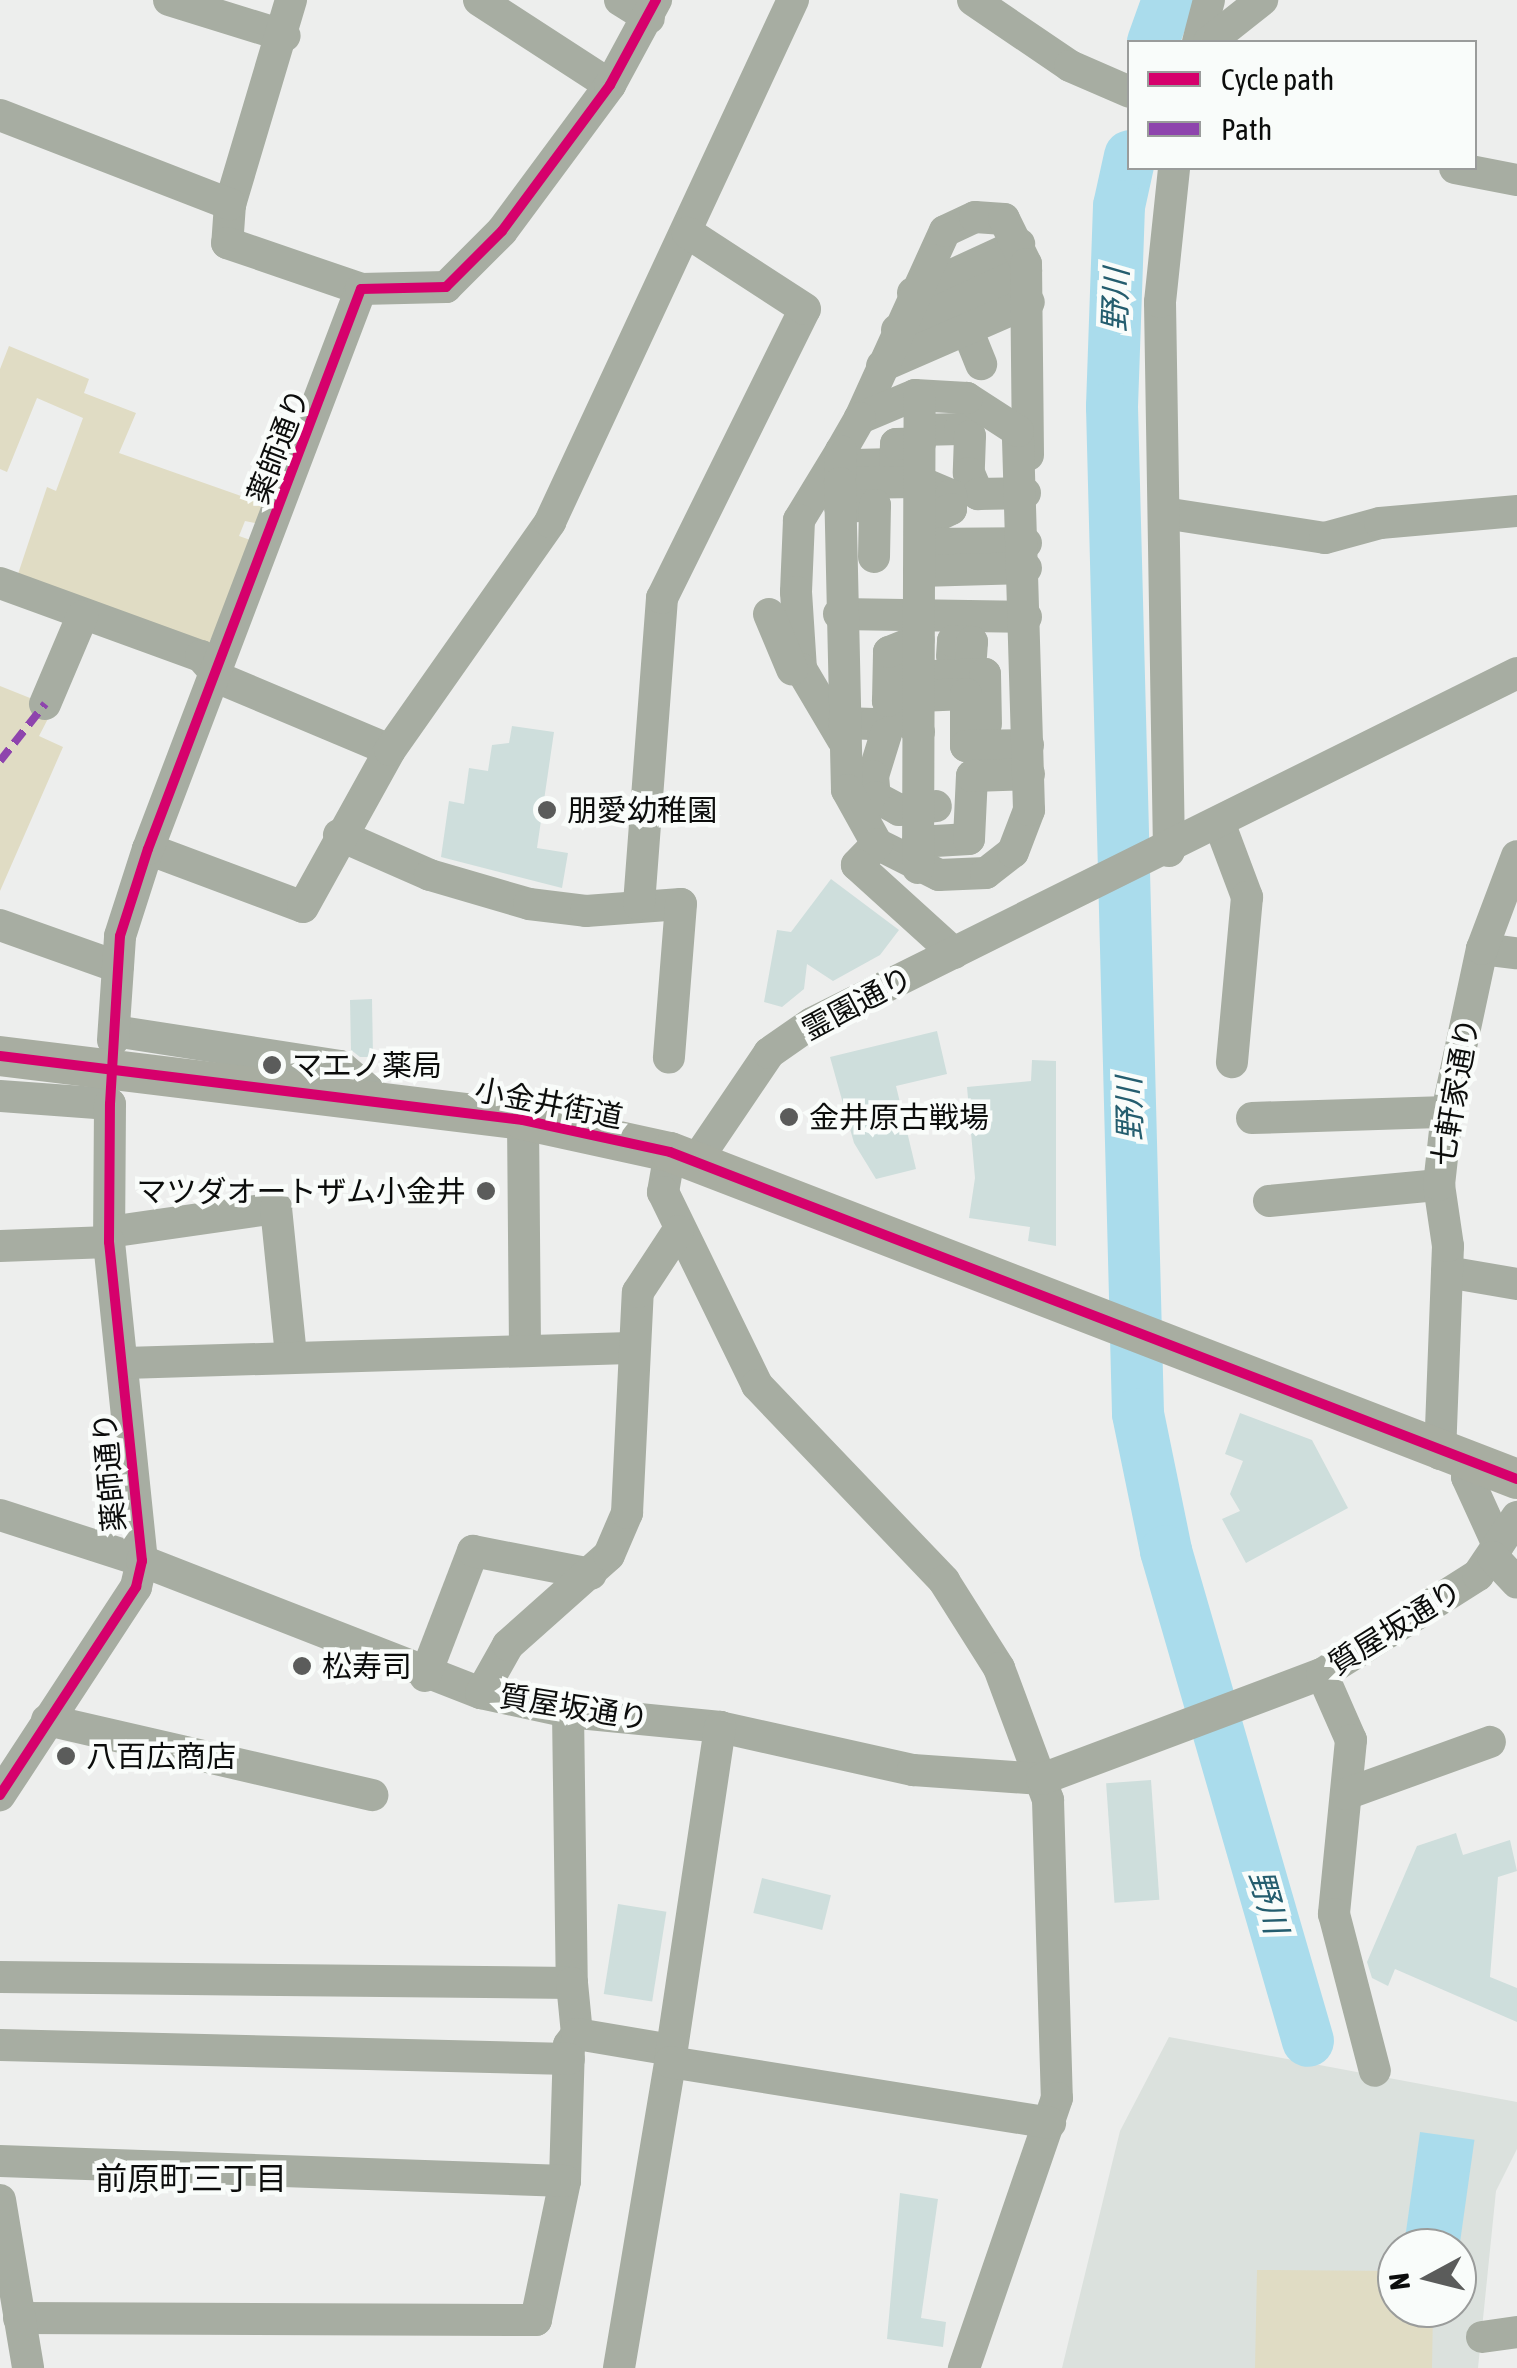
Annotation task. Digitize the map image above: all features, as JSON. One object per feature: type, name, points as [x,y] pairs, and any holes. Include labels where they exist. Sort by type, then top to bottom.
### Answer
[{"type":"main road","name":"小金井街道","points":[[0,1056],[523,1120],[683,1156],[1061,1309],[1456,1459]]},
{"type":"main road","points":[[1456,1459],[1517,1479]]},
{"type":"street","points":[[169,0],[285,36]]},
{"type":"street","points":[[291,0],[285,36],[230,204],[228,243],[361,290],[446,287],[502,231],[610,85],[652,9],[620,0]]},
{"type":"street","points":[[479,0],[610,85]]},
{"type":"street","points":[[148,849],[303,908],[339,835],[390,750],[550,522],[688,233],[793,0]]},
{"type":"street","points":[[973,0],[1078,70],[1127,91]]},
{"type":"street","points":[[1199,40],[1209,0]]},
{"type":"street","points":[[1212,40],[1262,0]]},
{"type":"street","points":[[0,115],[230,204]]},
{"type":"street","points":[[1174,170],[1160,302],[1169,851],[1517,673]]},
{"type":"street","points":[[1465,170],[1517,180]]},
{"type":"street","points":[[877,844],[847,790],[839,614],[840,477],[897,330],[945,231],[975,218],[1004,219],[1025,272],[1032,388],[1024,483]]},
{"type":"street","points":[[639,904],[662,598],[806,308],[688,233]]},
{"type":"street","points":[[882,366],[967,329],[1025,272]]},
{"type":"street","points":[[897,330],[1025,272]]},
{"type":"street","name":"薬師通り","points":[[361,290],[148,849],[118,967],[113,1035],[340,1066],[380,1100]]},
{"type":"street","points":[[967,329],[981,364]]},
{"type":"street","points":[[845,733],[873,724],[886,734],[873,776],[876,797],[918,841],[939,876],[986,873],[1013,852],[1029,810],[1024,483],[1018,431],[967,398],[920,396],[860,418]]},
{"type":"street","points":[[918,841],[920,396]]},
{"type":"street","points":[[845,733],[801,669],[799,520],[840,477],[895,464],[896,444],[960,428],[970,436],[969,473],[978,494],[1024,483]]},
{"type":"street","points":[[840,477],[920,482]]},
{"type":"street","points":[[840,477],[874,506],[874,557]]},
{"type":"street","points":[[1164,513],[1324,538],[1380,523],[1517,511]]},
{"type":"street","points":[[839,558],[874,557],[920,548],[1026,556]]},
{"type":"street","points":[[0,583],[82,617],[201,656],[215,670],[390,750]]},
{"type":"street","points":[[769,614],[789,668],[801,669]]},
{"type":"street","points":[[839,614],[919,675],[985,674],[986,726],[1028,748]]},
{"type":"street","points":[[45,704],[82,617]]},
{"type":"street","points":[[919,675],[1026,617]]},
{"type":"street","points":[[919,675],[961,656],[1027,656]]},
{"type":"street","points":[[954,953],[857,865],[877,844],[969,839],[972,776],[1028,748]]},
{"type":"street","points":[[1220,825],[1247,897],[1232,1062]]},
{"type":"street","points":[[339,835],[430,876],[528,904],[586,911],[639,904],[681,904],[669,1058]]},
{"type":"street","name":"霊園通り","points":[[683,1156],[768,1053],[954,953],[1169,851]]},
{"type":"street","name":"七軒家通り","points":[[1517,856],[1482,949],[1447,1112],[1439,1185],[1456,1459],[1467,1476],[1495,1551],[1517,1583]]},
{"type":"street","points":[[0,925],[118,967]]},
{"type":"street","points":[[1482,949],[1517,953]]},
{"type":"street","name":"薬師通り","points":[[0,1096],[110,1104],[109,1237],[125,1362],[142,1561],[136,1587],[46,1720],[8,1763],[0,1795]]},
{"type":"street","points":[[1252,1118],[1447,1112]]},
{"type":"street","points":[[523,1120],[525,1350]]},
{"type":"street","points":[[683,1156],[663,1192],[678,1232],[756,1384],[944,1581],[999,1668],[1042,1778],[1057,2098],[964,2368]]},
{"type":"street","points":[[1269,1202],[1439,1185]]},
{"type":"street","points":[[0,1246],[109,1237],[276,1208],[291,1355]]},
{"type":"street","points":[[482,1693],[508,1645],[591,1574],[627,1512],[630,1348],[638,1292],[678,1232]]},
{"type":"street","points":[[1447,1272],[1517,1284]]},
{"type":"street","points":[[125,1362],[630,1348]]},
{"type":"street","name":"質屋坂通り","points":[[0,1515],[142,1561],[425,1676],[482,1693],[568,1712],[720,1727],[912,1770],[1042,1778],[1322,1674],[1450,1595],[1495,1551],[1517,1517]]},
{"type":"street","points":[[425,1676],[473,1551],[591,1574]]},
{"type":"street","points":[[1322,1674],[1351,1740],[1334,1914],[1376,2071]]},
{"type":"street","points":[[19,2318],[536,2320],[565,2182],[572,2047],[568,1712]]},
{"type":"street","points":[[46,1720],[372,1795]]},
{"type":"street","points":[[619,2368],[720,1727]]},
{"type":"street","points":[[1346,1794],[1490,1742]]},
{"type":"street","points":[[0,1977],[572,1984]]},
{"type":"street","points":[[0,2045],[572,2047],[671,2056],[1050,2123]]},
{"type":"street","points":[[0,2161],[565,2182]]},
{"type":"street","points":[[0,2200],[6,2273],[28,2368]]},
{"type":"street","points":[[1482,2337],[1517,2332]]},
{"type":"shaded area","points":[[9,346],[89,379],[84,393],[136,413],[119,453],[267,505],[260,524],[245,521],[239,536],[256,542],[209,643],[18,574],[47,487],[56,491],[83,418],[37,398],[7,472],[0,469],[0,369]]},
{"type":"shaded area","points":[[0,686],[45,704],[52,711],[39,736],[63,747],[0,891]]},
{"type":"shaded area","points":[[1169,2037],[1517,2102],[1517,2149],[1496,2191],[1478,2368],[1062,2368],[1120,2131]]},
{"type":"shaded area","points":[[1257,2270],[1377,2271],[1377,2328],[1433,2328],[1432,2368],[1255,2368]]},
{"type":"water","points":[[1420,2132],[1474,2140],[1462,2228],[1407,2228]]},
{"type":"building","points":[[512,726],[554,732],[537,848],[568,853],[562,888],[441,857],[449,801],[464,804],[469,768],[488,771],[492,745],[509,743]]},
{"type":"building","points":[[831,879],[899,930],[880,955],[833,981],[807,964],[804,989],[782,1007],[764,1002],[777,930],[791,932]]},
{"type":"building","points":[[372,999],[373,1057],[360,1057],[351,1050],[350,1000]]},
{"type":"building","points":[[937,1031],[947,1074],[896,1086],[916,1169],[876,1179],[854,1143],[830,1057]]},
{"type":"building","points":[[1032,1060],[1056,1061],[1056,1246],[1028,1241],[1030,1227],[969,1218],[975,1178],[967,1087],[1031,1081]]},
{"type":"building","points":[[1240,1413],[1312,1440],[1348,1508],[1246,1563],[1222,1519],[1240,1511],[1230,1494],[1243,1461],[1225,1454]]},
{"type":"building","points":[[1151,1780],[1159,1900],[1114,1903],[1106,1783]]},
{"type":"building","points":[[1456,1833],[1463,1855],[1510,1840],[1517,1871],[1498,1877],[1490,1977],[1517,1988],[1517,2022],[1395,1969],[1388,1986],[1372,1978],[1367,1962],[1417,1846]]},
{"type":"building","points":[[762,1878],[831,1895],[822,1930],[753,1913]]},
{"type":"building","points":[[618,1904],[666,1912],[652,2002],[604,1994]]},
{"type":"building","points":[[900,2193],[938,2199],[921,2318],[946,2322],[943,2347],[887,2339]]},
{"type":"waterway","name":"野川","points":[[1154,40],[1168,0]]},
{"type":"waterway","name":"野川","points":[[1127,170],[1119,206],[1112,407],[1138,1414],[1166,1551],[1308,2041]]},
{"type":"marked path","points":[[0,761],[45,704]]},
{"type":"cycle path","points":[[0,1795],[136,1587],[142,1561],[109,1242],[110,1104],[120,936],[148,849],[361,289],[446,287],[502,231],[610,85],[656,0]]},
{"type":"cycle path","points":[[0,1056],[523,1120],[670,1152],[1517,1479]]},
{"type":"place","name":"朋愛幼稚園","points":[[547,810]]},
{"type":"place","name":"マエノ薬局","points":[[272,1065]]},
{"type":"place","name":"金井原古戦場","points":[[789,1117]]},
{"type":"place","name":"マツダオートザム小金井","points":[[486,1191]]},
{"type":"place","name":"松寿司","points":[[302,1666]]},
{"type":"place","name":"八百広商店","points":[[66,1756]]},
{"type":"district","name":"前原町三丁目","points":[[191,2179]]}]
